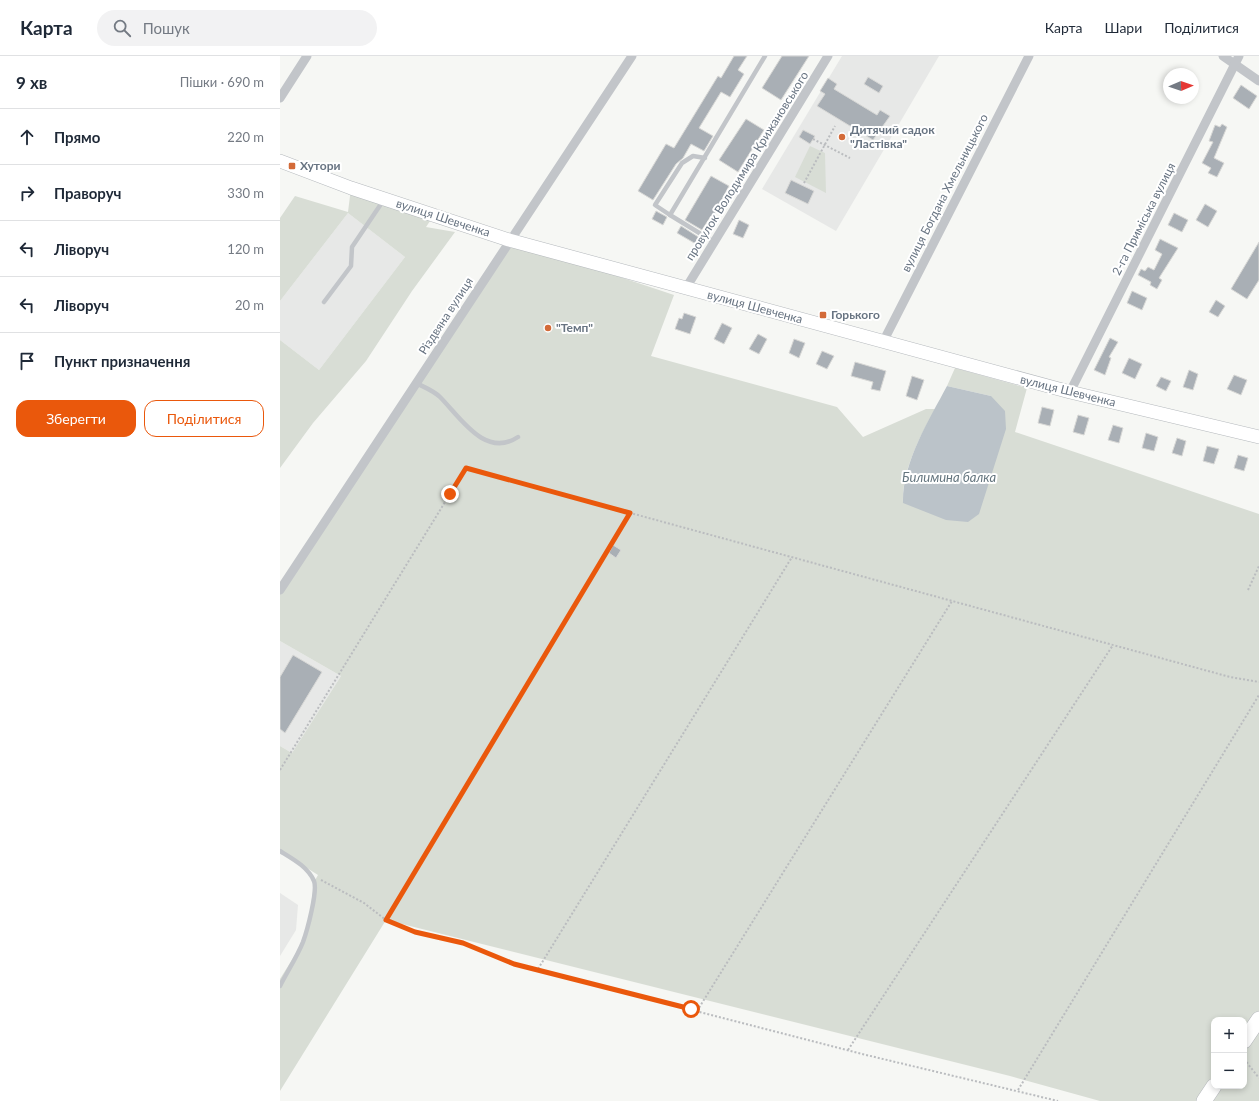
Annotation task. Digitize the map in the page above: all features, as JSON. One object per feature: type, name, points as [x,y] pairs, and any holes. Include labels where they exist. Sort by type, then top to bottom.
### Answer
[{"type":"main road","points":[[1247,1037],[1259,1019]]},
{"type":"main road","points":[[1204,1101],[1212,1089]]},
{"type":"street","points":[[280,98],[307,56]]},
{"type":"street","name":"Різдвяна вулиця","points":[[280,590],[509,240],[632,56]]},
{"type":"street","name":"провулок Володимира Крижановського","points":[[686,288],[828,56]]},
{"type":"street","name":"вулиця Богдана Хмельницького","points":[[883,342],[1029,56]]},
{"type":"street","points":[[1223,56],[1237,60],[1259,81]]},
{"type":"street","name":"2-га Приміська вулиця","points":[[1070,392],[1237,60]]},
{"type":"street","name":"вулиця Шевченка","points":[[280,161],[384,200],[509,240],[1070,392],[1259,437]]},
{"type":"lane","points":[[670,215],[765,56]]},
{"type":"lane","points":[[705,158],[693,156],[682,163],[655,205],[714,242]]},
{"type":"lane","points":[[324,302],[351,266],[352,247],[384,200]]},
{"type":"lane","points":[[416,383],[439,396],[470,430],[482,438],[495,443],[510,443],[518,437]]},
{"type":"lane","points":[[280,851],[297,861],[307,870],[314,882],[310,914],[303,942],[280,986]]},
{"type":"path","points":[[804,183],[835,126]]},
{"type":"path","points":[[813,139],[850,158]]},
{"type":"path","points":[[280,770],[466,468],[1230,678],[1259,682]]},
{"type":"path","points":[[386,920],[630,513]]},
{"type":"path","points":[[538,969],[792,557]]},
{"type":"path","points":[[1248,590],[1259,566]]},
{"type":"path","points":[[697,1010],[952,601]]},
{"type":"path","points":[[848,1050],[1112,645]]},
{"type":"path","points":[[1018,1091],[1259,695]]},
{"type":"path","points":[[307,870],[364,903],[386,920],[415,932],[463,943],[514,964],[848,1050],[1058,1101]]},
{"type":"path","points":[[1247,1063],[1259,1078]]},
{"type":"shaded area","name":"Дитячий садок \"Ластівка\"","points":[[842,56],[939,56],[836,231],[762,189]]},
{"type":"shaded area","points":[[810,146],[825,153],[826,193],[795,177]]},
{"type":"shaded area","points":[[351,188],[434,215],[426,227],[455,232],[412,291],[366,361],[313,423],[280,468],[280,340],[319,370],[405,257],[348,213],[280,301],[280,218],[295,196],[348,212]]},
{"type":"shaded area","points":[[348,213],[405,257],[319,370],[280,340],[280,301]]},
{"type":"shaded area","points":[[509,240],[674,295],[651,356],[837,407],[863,437],[926,409],[935,409],[913,454],[905,478],[903,502],[991,396],[947,386],[955,368],[1027,388],[1015,432],[1259,514],[1259,1019],[1247,1037],[1247,1017],[1211,1017],[1211,1081],[1200,1101],[1100,1101],[1010,1076],[386,920],[280,1091],[280,979],[303,942],[310,914],[314,882],[318,875],[280,851],[280,746],[292,753],[341,676],[280,641],[280,590]]},
{"type":"shaded area","points":[[280,641],[341,676],[292,753],[280,746]]},
{"type":"shaded area","points":[[280,893],[298,905],[296,930],[280,956]]},
{"type":"shaded area","points":[[1259,1030],[1259,1101],[1206,1101],[1215,1089],[1247,1089],[1247,1046]]},
{"type":"water","name":"Билимина балка","points":[[947,386],[991,396],[1005,411],[1006,429],[979,514],[968,522],[946,520],[903,503],[904,488],[912,457],[925,427]]},
{"type":"building","points":[[734,56],[747,56],[738,70],[744,74],[730,97],[721,92],[699,128],[713,136],[704,151],[691,144],[683,158],[676,164],[653,200],[638,191],[666,144],[674,148],[718,76],[721,78]]},
{"type":"building","points":[[782,56],[809,56],[781,100],[762,88]]},
{"type":"building","points":[[868,77],[883,86],[879,93],[864,84]]},
{"type":"building","points":[[828,78],[837,84],[834,89],[877,115],[880,110],[890,116],[873,140],[817,106],[825,94],[820,91]]},
{"type":"building","points":[[1241,85],[1257,96],[1249,109],[1233,98]]},
{"type":"building","points":[[746,119],[764,130],[738,172],[719,160]]},
{"type":"building","points":[[1222,124],[1227,127],[1214,158],[1224,163],[1217,177],[1208,173],[1211,168],[1202,163],[1213,142],[1209,141],[1215,125],[1220,127]]},
{"type":"building","points":[[803,130],[815,136],[810,144],[799,137]]},
{"type":"building","points":[[711,176],[729,186],[713,217],[711,216],[702,230],[685,220]]},
{"type":"building","points":[[791,180],[814,191],[808,204],[785,193]]},
{"type":"building","points":[[1205,204],[1217,211],[1208,227],[1196,220]]},
{"type":"building","points":[[656,211],[667,217],[663,225],[652,219]]},
{"type":"building","points":[[1174,213],[1188,220],[1182,232],[1168,225]]},
{"type":"building","points":[[739,220],[749,225],[743,238],[733,234]]},
{"type":"building","points":[[681,226],[700,238],[696,244],[677,233]]},
{"type":"building","points":[[1160,239],[1178,248],[1159,278],[1162,280],[1157,289],[1150,285],[1151,282],[1138,275],[1141,269],[1145,271],[1148,267],[1154,270],[1162,254],[1155,250]]},
{"type":"building","points":[[1259,242],[1259,280],[1247,299],[1231,289]]},
{"type":"building","points":[[1132,291],[1147,298],[1142,310],[1127,303]]},
{"type":"building","points":[[1216,300],[1225,306],[1218,317],[1209,312]]},
{"type":"building","points":[[684,313],[696,317],[690,334],[675,329],[679,318],[682,319]]},
{"type":"building","points":[[722,323],[732,328],[724,344],[714,339]]},
{"type":"building","points":[[758,334],[767,339],[759,354],[749,349]]},
{"type":"building","points":[[1110,338],[1118,342],[1109,357],[1111,358],[1105,375],[1094,370]]},
{"type":"building","points":[[794,339],[805,343],[799,358],[789,353]]},
{"type":"building","points":[[822,351],[834,356],[827,369],[816,364]]},
{"type":"building","points":[[1129,358],[1142,364],[1135,379],[1122,373]]},
{"type":"building","points":[[855,362],[886,371],[880,391],[871,389],[873,382],[851,376]]},
{"type":"building","points":[[1189,370],[1198,374],[1193,390],[1183,387]]},
{"type":"building","points":[[1234,375],[1247,380],[1241,395],[1227,389]]},
{"type":"building","points":[[912,376],[924,380],[917,400],[906,396]]},
{"type":"building","points":[[1161,377],[1171,381],[1166,391],[1156,386]]},
{"type":"building","points":[[1042,407],[1054,410],[1050,426],[1038,423]]},
{"type":"building","points":[[1078,415],[1089,418],[1084,435],[1073,432]]},
{"type":"building","points":[[1113,425],[1123,428],[1119,443],[1108,440]]},
{"type":"building","points":[[1146,433],[1158,437],[1154,451],[1142,448]]},
{"type":"building","points":[[1177,438],[1186,441],[1182,456],[1172,453]]},
{"type":"building","points":[[1207,446],[1219,449],[1214,464],[1203,461]]},
{"type":"building","points":[[1238,455],[1248,458],[1244,471],[1234,468]]},
{"type":"building","points":[[613,545],[621,550],[616,558],[609,553]]},
{"type":"building","points":[[293,655],[322,672],[285,733],[280,729],[280,677]]},
{"type":"place","name":"Дитячий садок \"Ластівка\"","points":[[842,137]]},
{"type":"place","name":"Хутори","points":[[292,166]]},
{"type":"place","name":"Горького","points":[[823,315]]},
{"type":"place","name":"\"Темп\"","points":[[548,328]]},
{"type":"route","points":[[450,494],[466,468],[630,513],[386,920],[415,932],[463,943],[514,964],[691,1009]]}]
